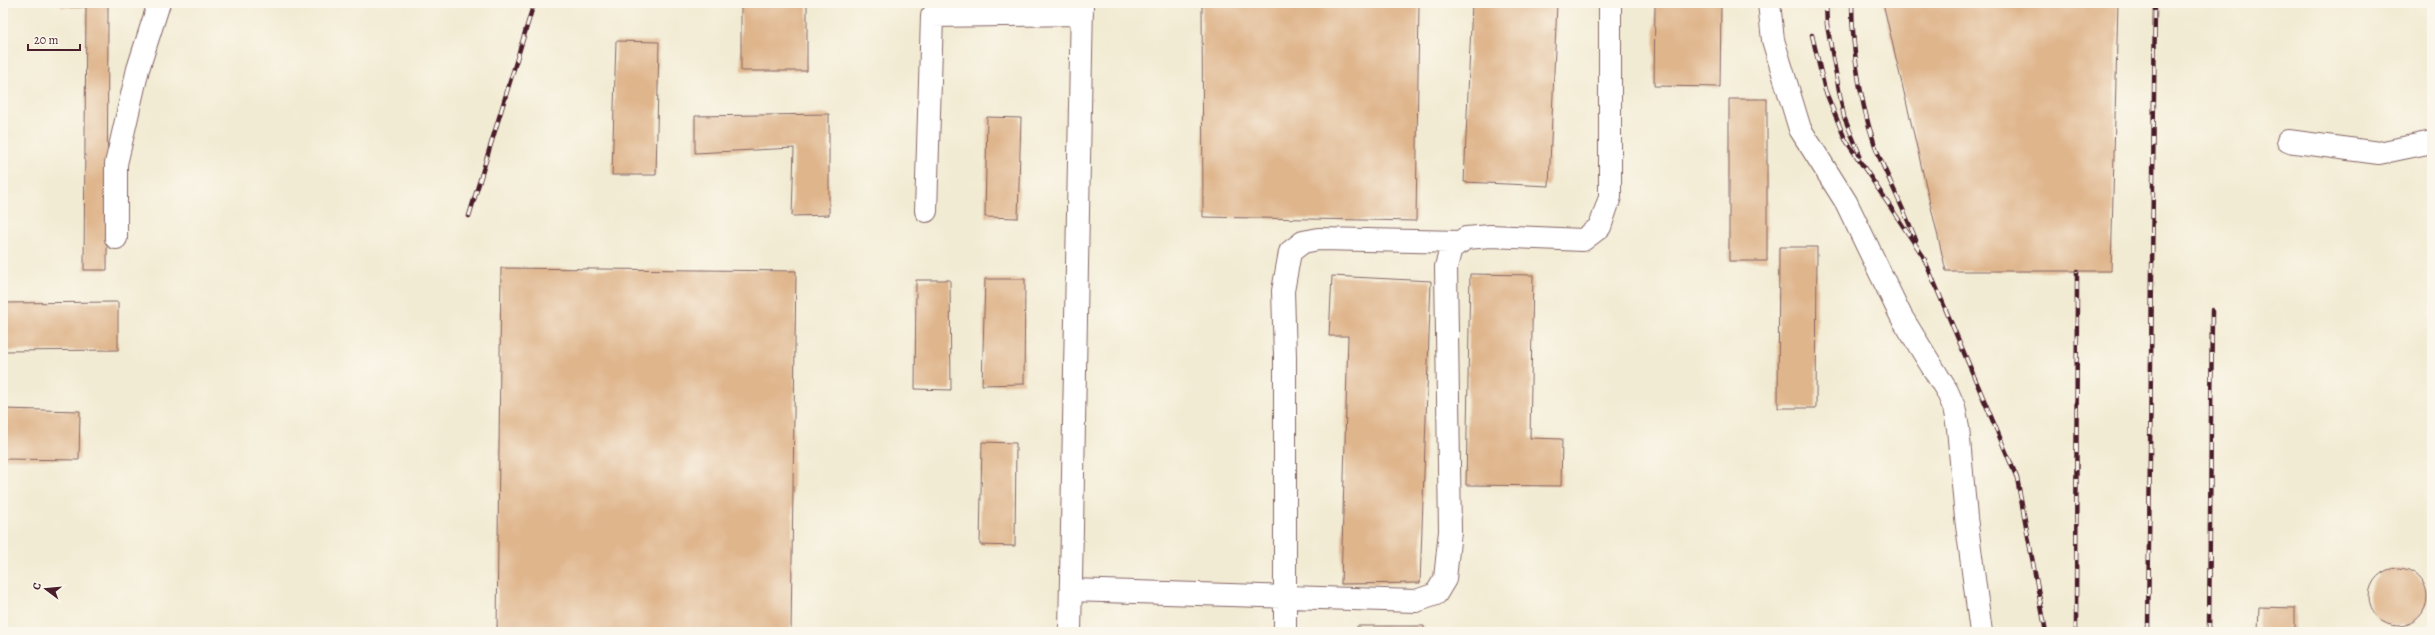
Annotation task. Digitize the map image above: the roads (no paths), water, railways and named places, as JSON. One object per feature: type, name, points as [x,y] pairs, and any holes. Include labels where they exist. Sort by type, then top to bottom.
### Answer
[{"type":"street","points":[[116,238],[116,164],[138,69],[159,3]]},
{"type":"street","points":[[1071,590],[1416,601],[1436,594],[1445,579],[1450,531],[1446,266],[1451,248],[1466,238],[1491,236],[1583,240],[1600,227],[1610,197],[1610,3]]},
{"type":"street","points":[[1769,3],[1773,40],[1800,129],[1846,202],[1901,316],[1947,391],[1954,407],[1958,428],[1966,518],[1981,632]]},
{"type":"street","points":[[926,211],[932,16],[996,9],[1082,9],[1070,632]]},
{"type":"street","points":[[2288,140],[2379,153],[2432,142]]},
{"type":"street","points":[[1285,632],[1286,356],[1283,291],[1290,252],[1303,242],[1319,239],[1461,242]]},
{"type":"railway","points":[[469,216],[534,3]]},
{"type":"railway","points":[[1826,3],[1827,25],[1844,117],[1860,155]]},
{"type":"railway","points":[[1852,3],[1852,22],[1856,63],[1868,124],[1881,161],[1916,240]]},
{"type":"railway","points":[[2148,632],[2155,3]]},
{"type":"railway","points":[[1812,35],[1825,90],[1845,139],[1923,256],[2017,478],[2046,632]]},
{"type":"railway","points":[[2076,632],[2077,271]]},
{"type":"railway","points":[[2209,632],[2212,310]]}]
